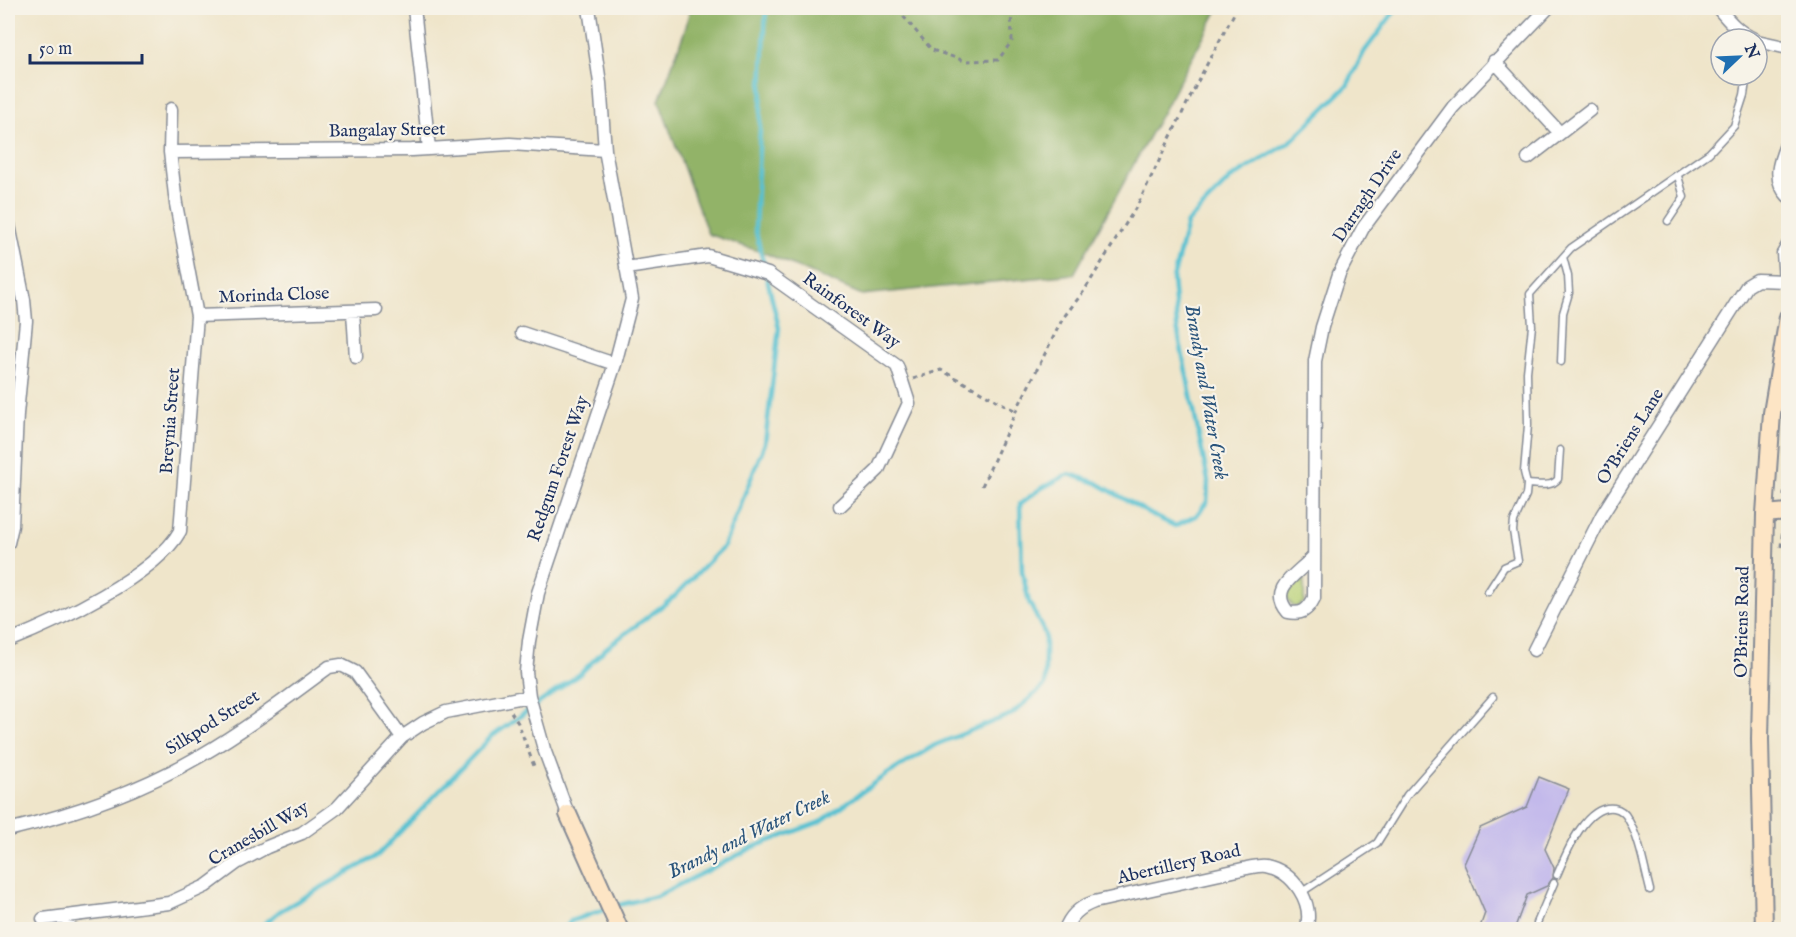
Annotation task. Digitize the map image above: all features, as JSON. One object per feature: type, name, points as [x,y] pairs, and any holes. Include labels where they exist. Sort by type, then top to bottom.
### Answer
[{"type":"street","points":[[414,8],[429,149]]},
{"type":"street","name":"Redgum Forest Way","points":[[589,8],[600,83],[605,150],[632,299],[615,364],[538,593],[526,672],[529,696],[544,749],[568,814],[620,930]]},
{"type":"street","name":"Darragh Drive","points":[[1313,557],[1315,361],[1322,327],[1339,274],[1370,219],[1453,107],[1494,61],[1548,8]]},
{"type":"street","points":[[1719,8],[1736,27]]},
{"type":"street","points":[[1769,44],[1788,48]]},
{"type":"street","points":[[1494,61],[1560,133]]},
{"type":"street","name":"Breynia Street","points":[[8,641],[66,616],[116,587],[159,558],[173,544],[180,531],[197,315],[176,204],[170,152],[171,109]]},
{"type":"street","points":[[1528,158],[1590,110]]},
{"type":"street","points":[[1788,140],[1777,171],[1779,182],[1788,196]]},
{"type":"street","name":"Bangalay Street","points":[[170,152],[429,149],[510,144],[605,150]]},
{"type":"street","points":[[8,219],[26,321],[17,414],[12,526],[8,543]]},
{"type":"street","name":"Rainforest Way","points":[[626,268],[708,256],[768,274],[897,366],[909,403],[878,470],[840,506]]},
{"type":"street","name":"O'Briens Lane","points":[[1534,650],[1602,515],[1747,286],[1757,280],[1785,281]]},
{"type":"street","name":"Morinda Close","points":[[197,315],[376,310]]},
{"type":"street","name":"Morinda Close","points":[[353,312],[356,357]]},
{"type":"street","name":"O'Briens Road","points":[[1764,930],[1761,739],[1765,514],[1772,413],[1788,317]]},
{"type":"street","points":[[522,333],[615,364]]},
{"type":"street","points":[[1765,514],[1788,512]]},
{"type":"street","name":"Silkpod Street","points":[[8,830],[54,819],[111,799],[158,778],[201,756],[329,668],[341,665],[355,672],[402,737]]},
{"type":"street","name":"Cranesbill Way","points":[[43,919],[169,903],[206,886],[237,863],[267,847],[302,833],[337,808],[402,737],[423,723],[446,712],[529,696]]},
{"type":"street","name":"Abertillery Road","points":[[1065,930],[1072,916],[1083,906],[1094,902],[1246,868],[1265,866],[1281,872],[1302,892]]},
{"type":"street","points":[[1302,892],[1307,908],[1306,930]]},
{"type":"street","points":[[68,916],[70,930]]},
{"type":"lane","points":[[1488,592],[1504,567],[1518,561],[1514,521],[1526,495],[1527,484],[1524,472],[1527,380],[1532,326],[1530,294],[1563,257],[1591,232],[1710,153],[1734,126],[1745,87]]},
{"type":"lane","points":[[1668,221],[1684,197],[1678,176]]},
{"type":"lane","points":[[1785,281],[1780,253],[1788,239]]},
{"type":"lane","points":[[1561,362],[1563,313],[1569,293],[1568,276],[1563,257]]},
{"type":"lane","points":[[1527,484],[1556,483],[1560,450]]},
{"type":"lane","points":[[1302,892],[1377,843],[1407,795],[1493,697]]},
{"type":"lane","points":[[1557,875],[1570,844],[1592,815],[1606,807],[1618,808],[1627,816],[1635,833],[1650,890]]},
{"type":"lane","points":[[1537,930],[1537,923],[1554,883]]},
{"type":"path","points":[[900,8],[903,16],[932,50],[965,61],[998,60],[1012,41],[1011,8]]},
{"type":"path","points":[[982,486],[1016,411],[1063,318],[1084,291],[1138,204],[1197,83],[1237,8]]},
{"type":"path","points":[[902,382],[941,370],[1016,411]]},
{"type":"path","points":[[505,712],[512,712],[518,723],[537,771]]},
{"type":"green space","points":[[690,8],[1219,8],[1074,274],[862,295],[767,254],[708,234],[659,101],[686,27]]},
{"type":"green space","points":[[1304,579],[1304,602],[1297,607],[1293,606],[1287,599],[1288,591]]},
{"type":"building","points":[[1539,777],[1569,789],[1545,849],[1554,868],[1553,878],[1547,886],[1527,895],[1514,930],[1479,930],[1485,913],[1464,864],[1480,828],[1527,807]]},
{"type":"waterway","points":[[257,930],[280,911],[377,856],[491,737],[580,674],[606,648],[674,597],[724,546],[765,443],[779,328],[755,228],[766,8]]},
{"type":"waterway","name":"Brandy and Water Creek","points":[[614,906],[657,896],[756,846],[820,822],[886,775],[935,745],[1012,714],[1045,685],[1045,634],[1029,602],[1022,571],[1020,504],[1040,489],[1069,474],[1097,483],[1175,526],[1196,516],[1207,502],[1208,481],[1177,327],[1173,279],[1187,223],[1230,179],[1290,142],[1347,86],[1364,52],[1397,8]]},
{"type":"waterway","name":"Brandy and Water Creek","points":[[564,930],[571,921],[606,909]]}]
